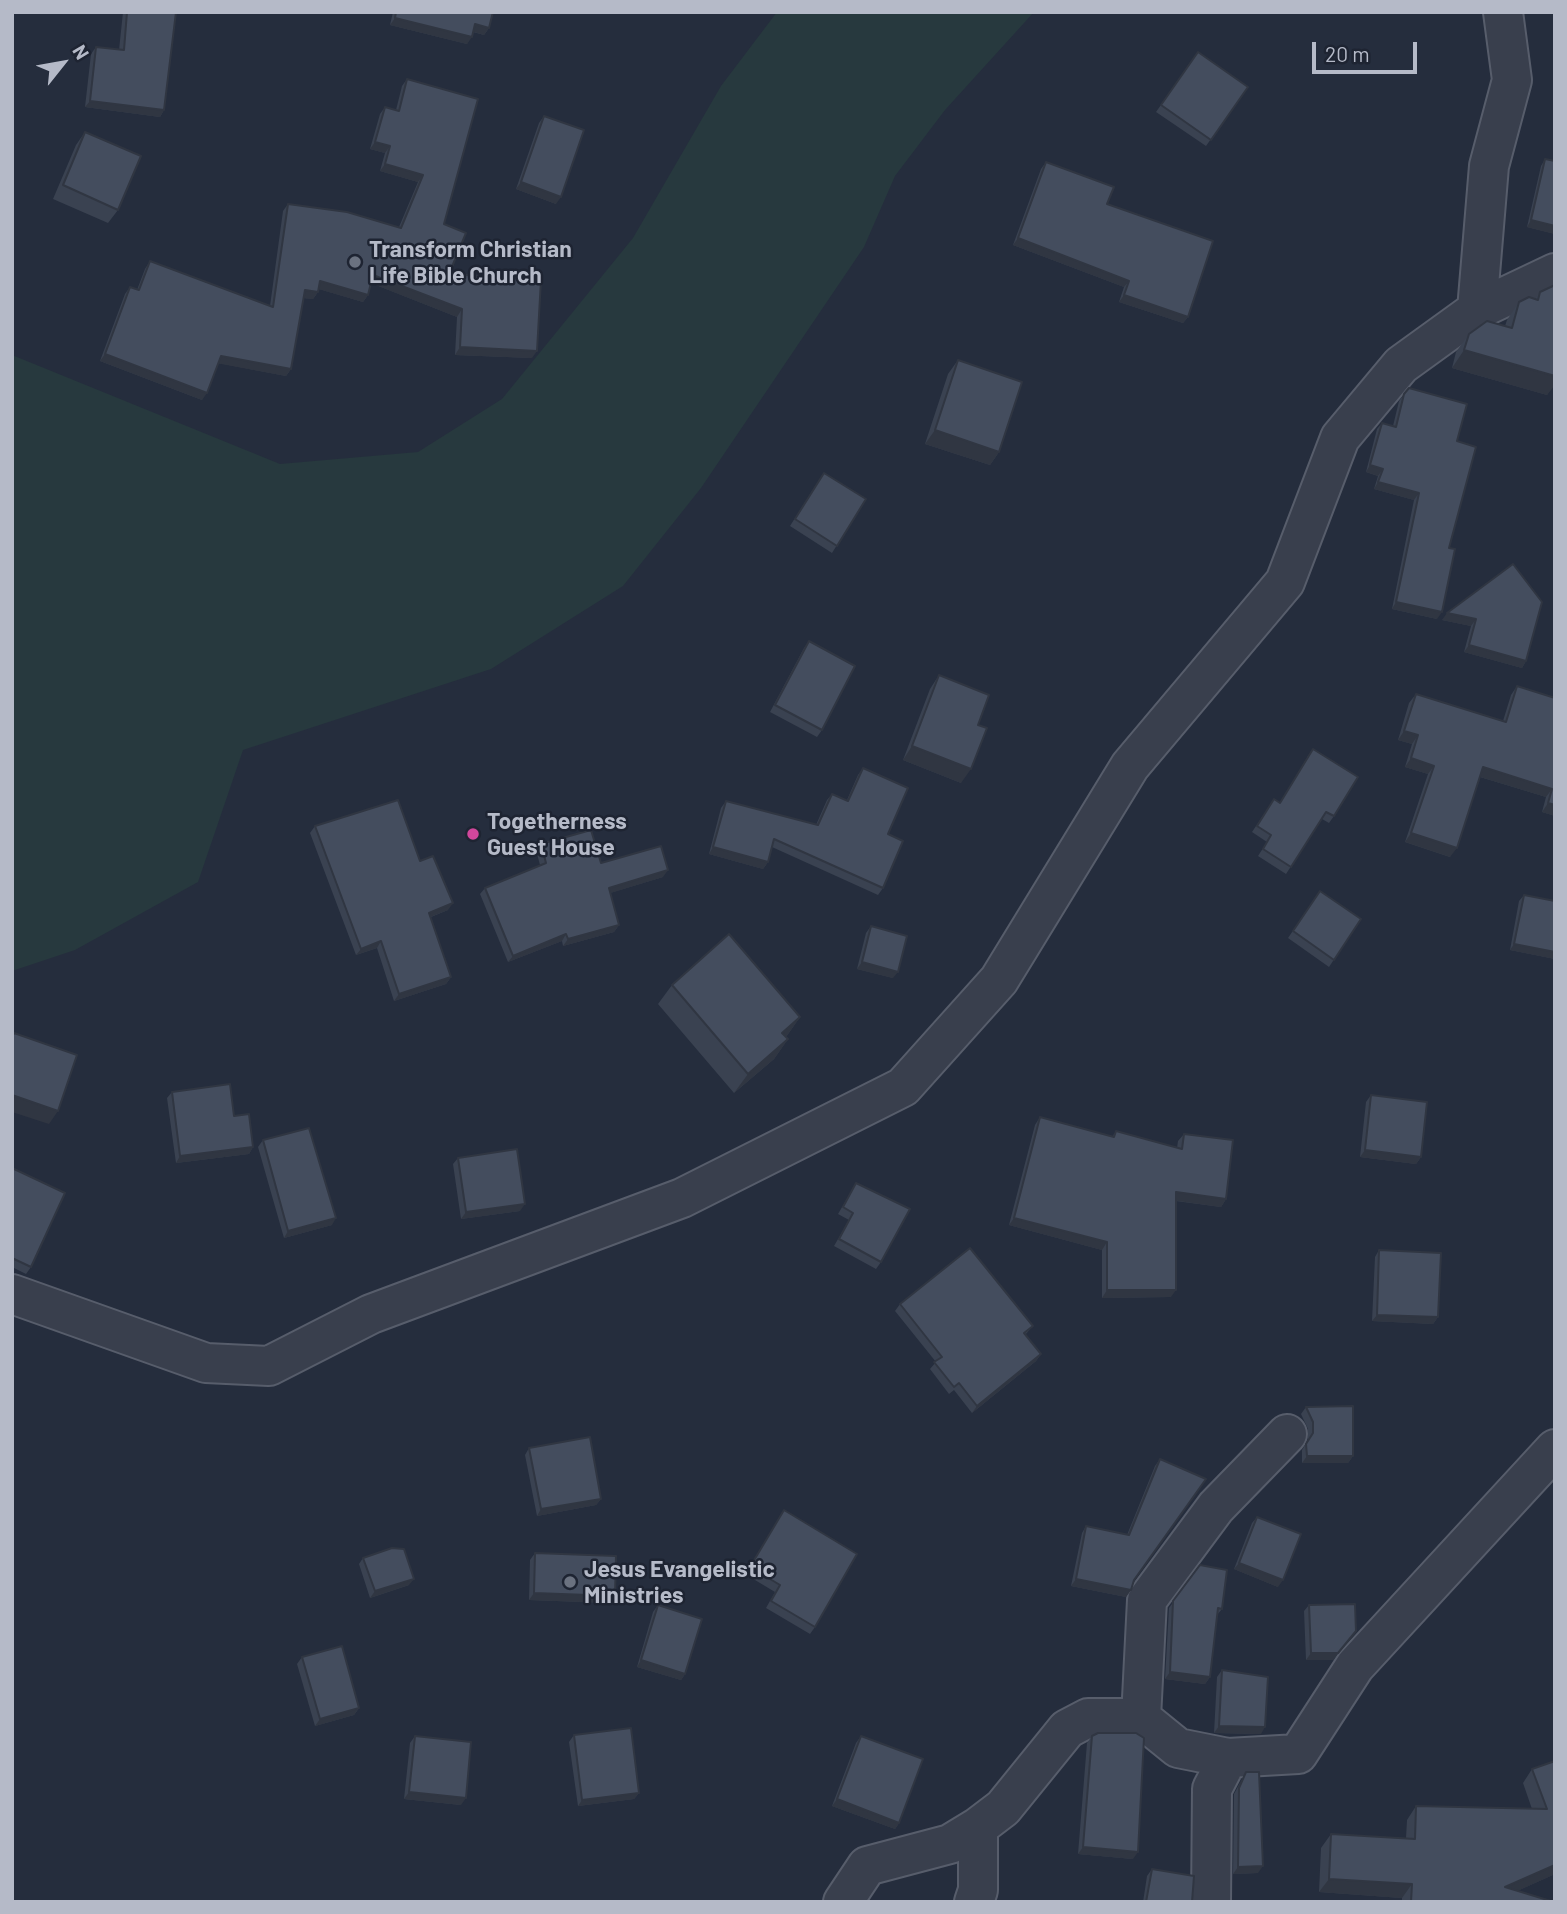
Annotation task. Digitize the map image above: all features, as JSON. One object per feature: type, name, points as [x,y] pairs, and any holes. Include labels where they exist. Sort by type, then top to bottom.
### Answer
[{"type":"street","points":[[1477,310],[1489,166],[1512,80],[1503,12]]},
{"type":"street","points":[[12,1294],[206,1363],[269,1366],[371,1314],[681,1198],[903,1087],[999,980],[1130,766],[1284,582],[1340,438],[1401,365],[1477,310],[1555,273]]},
{"type":"street","points":[[1141,1718],[1147,1600],[1216,1507],[1287,1434]]},
{"type":"street","points":[[844,1902],[867,1866],[950,1844],[978,1827],[1003,1808],[1067,1729],[1088,1718],[1141,1718],[1178,1748],[1228,1758],[1298,1754],[1355,1666],[1555,1448]]},
{"type":"street","points":[[1211,1902],[1212,1789],[1228,1758]]},
{"type":"street","points":[[974,1902],[978,1890],[978,1827]]},
{"type":"shaded area","points":[[777,12],[1034,12],[945,110],[895,176],[864,247],[701,488],[623,586],[491,669],[243,750],[198,882],[75,950],[12,971],[12,355],[280,464],[418,452],[502,399],[633,238],[721,86]]},
{"type":"building","points":[[127,12],[176,12],[164,110],[90,101],[96,47],[124,50]]},
{"type":"building","points":[[396,12],[493,12],[489,28],[475,24],[472,37],[395,18]]},
{"type":"building","points":[[1198,52],[1248,87],[1211,140],[1161,105]]},
{"type":"building","points":[[407,79],[478,99],[444,224],[466,233],[449,274],[541,280],[537,351],[460,347],[462,309],[373,275],[368,295],[320,281],[318,292],[305,290],[291,369],[221,356],[207,393],[105,354],[130,287],[139,290],[150,261],[273,307],[288,204],[347,212],[401,228],[423,175],[385,164],[390,146],[375,142],[385,107],[399,111]]},
{"type":"building","points":[[544,116],[584,130],[561,197],[521,182]]},
{"type":"building","points":[[85,132],[141,156],[118,210],[63,185]]},
{"type":"building","points":[[1545,159],[1555,161],[1555,226],[1531,220]]},
{"type":"building","points":[[1046,162],[1114,187],[1107,204],[1213,241],[1188,317],[1124,295],[1129,281],[1018,238]]},
{"type":"building","points":[[1555,285],[1555,376],[1464,350],[1469,334],[1487,321],[1512,328],[1519,302],[1529,297],[1538,300],[1540,292]]},
{"type":"building","points":[[958,360],[1022,382],[999,452],[935,430]]},
{"type":"building","points":[[1409,388],[1467,404],[1457,441],[1476,447],[1449,548],[1455,549],[1442,612],[1396,602],[1419,493],[1378,482],[1383,469],[1370,465],[1382,423],[1396,427],[1404,394]]},
{"type":"building","points":[[824,473],[866,499],[837,546],[795,519]]},
{"type":"building","points":[[1513,564],[1542,602],[1526,661],[1469,645],[1476,619],[1447,613]]},
{"type":"building","points":[[809,641],[855,666],[822,730],[775,705]]},
{"type":"building","points":[[939,675],[989,695],[978,725],[987,728],[971,769],[912,746]]},
{"type":"building","points":[[1517,686],[1555,698],[1555,805],[1548,803],[1552,789],[1483,767],[1457,848],[1411,833],[1434,766],[1411,758],[1418,735],[1404,731],[1416,694],[1506,722]]},
{"type":"building","points":[[1313,749],[1358,777],[1334,816],[1326,812],[1291,867],[1263,849],[1271,835],[1257,826],[1274,799],[1280,803]]},
{"type":"building","points":[[863,768],[908,788],[888,834],[903,841],[883,888],[774,839],[768,862],[713,847],[726,801],[818,825],[832,794],[848,801]]},
{"type":"building","points":[[398,800],[420,861],[433,856],[453,903],[429,913],[451,977],[399,994],[381,941],[361,949],[315,826]]},
{"type":"building","points":[[591,830],[601,863],[661,846],[668,870],[609,888],[619,925],[568,939],[566,934],[513,956],[485,888],[546,863],[541,844]]},
{"type":"building","points":[[1320,891],[1361,919],[1334,960],[1293,931]]},
{"type":"building","points":[[1524,895],[1555,901],[1555,952],[1514,944]]},
{"type":"building","points":[[871,926],[907,936],[898,972],[862,962]]},
{"type":"building","points":[[729,934],[800,1017],[782,1033],[788,1039],[748,1074],[672,985]]},
{"type":"building","points":[[14,1033],[77,1055],[58,1111],[12,1095]]},
{"type":"building","points":[[230,1084],[234,1116],[249,1114],[253,1147],[180,1156],[172,1092]]},
{"type":"building","points":[[1371,1095],[1427,1102],[1421,1157],[1365,1150]]},
{"type":"building","points":[[1040,1117],[1114,1137],[1116,1131],[1182,1149],[1184,1134],[1233,1140],[1226,1199],[1176,1192],[1176,1290],[1107,1290],[1107,1242],[1014,1218]]},
{"type":"building","points":[[309,1128],[336,1218],[288,1231],[263,1140]]},
{"type":"building","points":[[517,1149],[525,1204],[466,1212],[458,1158]]},
{"type":"building","points":[[12,1168],[65,1193],[31,1267],[12,1258]]},
{"type":"building","points":[[856,1183],[910,1209],[881,1262],[839,1239],[853,1213],[843,1207]]},
{"type":"building","points":[[970,1248],[1033,1326],[1024,1333],[1041,1354],[977,1406],[959,1383],[954,1387],[934,1362],[942,1357],[900,1304]]},
{"type":"building","points":[[1379,1250],[1441,1253],[1438,1317],[1377,1315]]},
{"type":"building","points":[[1353,1406],[1353,1456],[1307,1456],[1306,1444],[1313,1433],[1313,1422],[1306,1407]]},
{"type":"building","points":[[590,1437],[601,1499],[541,1509],[529,1448]]},
{"type":"building","points":[[1160,1459],[1206,1479],[1134,1580],[1131,1590],[1076,1579],[1086,1526],[1129,1535]]},
{"type":"building","points":[[784,1510],[857,1554],[815,1627],[771,1601],[780,1585],[750,1567]]},
{"type":"building","points":[[1257,1517],[1301,1534],[1283,1580],[1239,1563]]},
{"type":"building","points":[[392,1548],[404,1549],[414,1579],[375,1591],[363,1558]]},
{"type":"building","name":"Jesus Evangelistic Ministries","points":[[535,1553],[616,1556],[615,1596],[534,1593]]},
{"type":"building","points":[[1200,1565],[1227,1570],[1222,1609],[1218,1608],[1210,1677],[1170,1672],[1173,1601]]},
{"type":"building","points":[[1355,1604],[1356,1631],[1338,1653],[1311,1653],[1309,1605]]},
{"type":"building","points":[[658,1605],[702,1619],[685,1674],[641,1660]]},
{"type":"building","points":[[342,1646],[359,1708],[320,1719],[302,1657]]},
{"type":"building","points":[[1222,1670],[1268,1677],[1265,1727],[1219,1726]]},
{"type":"building","points":[[631,1728],[639,1793],[582,1800],[574,1735]]},
{"type":"building","points":[[1098,1733],[1136,1733],[1144,1738],[1138,1852],[1083,1847],[1092,1736]]},
{"type":"building","points":[[415,1736],[471,1742],[466,1798],[409,1792]]},
{"type":"building","points":[[861,1736],[923,1759],[899,1823],[837,1799]]},
{"type":"building","points":[[1555,1761],[1555,1865],[1505,1887],[1554,1902],[1411,1902],[1412,1884],[1329,1879],[1331,1834],[1415,1839],[1416,1806],[1547,1809],[1532,1769]]},
{"type":"building","points":[[1246,1772],[1259,1772],[1263,1866],[1238,1867],[1239,1788]]},
{"type":"building","points":[[1152,1869],[1194,1876],[1192,1902],[1146,1902]]},
{"type":"place","name":"Transform Christian Life Bible Church","points":[[355,262]]},
{"type":"place","name":"Togetherness Guest House","points":[[473,834]]},
{"type":"place","name":"Jesus Evangelistic Ministries","points":[[570,1582]]}]
